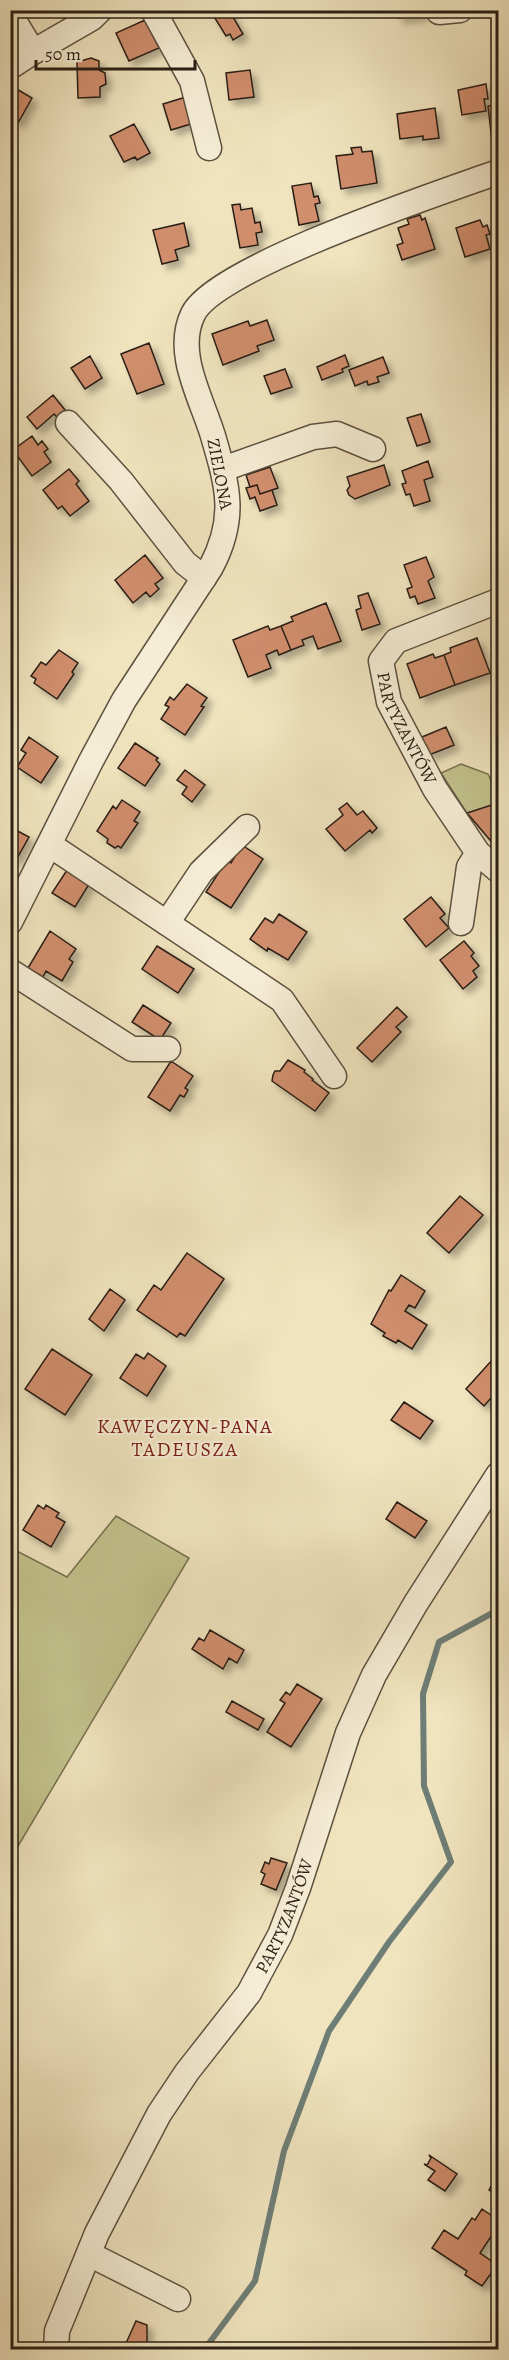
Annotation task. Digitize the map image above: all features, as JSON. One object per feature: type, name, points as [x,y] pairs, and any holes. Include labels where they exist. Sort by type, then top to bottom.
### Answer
[{"type":"street","points":[[10,67],[92,18],[100,10]]},
{"type":"street","points":[[153,10],[192,81],[209,148]]},
{"type":"street","points":[[10,14],[33,52]]},
{"type":"street","name":"ZIELONA","points":[[10,922],[124,700],[223,545],[229,518],[223,469],[188,365],[187,339],[193,313],[206,299],[236,277],[343,228],[498,172]]},
{"type":"street","points":[[68,423],[121,481],[185,563],[204,578]]},
{"type":"street","points":[[223,469],[313,437],[338,434],[373,449]]},
{"type":"street","name":"PARTYZANTÓW","points":[[498,600],[396,641],[381,661],[389,702],[408,727],[435,789],[478,853],[498,870]]},
{"type":"street","points":[[167,923],[201,872],[247,827]]},
{"type":"street","points":[[50,845],[282,1000],[334,1076]]},
{"type":"street","points":[[461,923],[469,867],[478,853]]},
{"type":"street","points":[[10,970],[132,1049],[168,1048]]},
{"type":"street","name":"PARTYZANTÓW","points":[[56,2349],[57,2331],[97,2233],[159,2114],[187,2072],[249,1993],[275,1944],[298,1888],[348,1733],[374,1675],[416,1603],[498,1475]]},
{"type":"street","points":[[88,2254],[178,2299]]},
{"type":"green space","points":[[461,764],[488,774],[498,796],[498,803],[467,813],[441,773]]},
{"type":"green space","points":[[116,1516],[189,1558],[11,1858],[11,1548],[67,1577]]},
{"type":"building","points":[[210,10],[229,10],[243,34],[233,40],[230,34],[226,36]]},
{"type":"building","points":[[397,10],[422,10],[423,15],[398,18]]},
{"type":"building","points":[[145,20],[159,48],[129,61],[116,33]]},
{"type":"building","points":[[91,58],[99,61],[99,70],[105,73],[106,84],[100,87],[100,97],[78,98],[77,62]]},
{"type":"building","points":[[250,70],[254,97],[229,100],[226,73]]},
{"type":"building","points":[[486,84],[488,99],[484,99],[486,111],[462,115],[458,90]]},
{"type":"building","points":[[15,88],[32,98],[18,123],[10,118],[10,96]]},
{"type":"building","points":[[186,97],[194,123],[171,130],[163,104]]},
{"type":"building","points":[[498,104],[498,147],[492,142],[488,106]]},
{"type":"building","points":[[435,108],[439,138],[423,140],[423,136],[400,139],[397,114]]},
{"type":"building","points":[[134,124],[150,153],[137,160],[135,157],[124,162],[110,136]]},
{"type":"building","points":[[361,147],[362,152],[372,151],[377,183],[341,189],[336,156],[353,154],[351,148]]},
{"type":"building","points":[[311,183],[314,197],[318,196],[320,203],[315,204],[319,221],[299,225],[292,186]]},
{"type":"building","points":[[240,204],[241,210],[252,208],[255,223],[260,222],[262,232],[256,233],[258,245],[240,248],[232,205]]},
{"type":"building","points":[[420,215],[422,220],[425,218],[435,249],[402,260],[397,245],[403,243],[398,228],[409,224],[407,219]]},
{"type":"building","points":[[480,220],[483,227],[487,225],[490,234],[486,235],[490,249],[465,257],[456,228]]},
{"type":"building","points":[[184,223],[189,246],[175,250],[178,260],[162,264],[153,230]]},
{"type":"building","points":[[267,320],[274,340],[257,346],[259,351],[223,365],[212,334],[248,321],[250,326]]},
{"type":"building","points":[[149,343],[164,384],[137,394],[121,354]]},
{"type":"building","points":[[345,355],[349,366],[342,369],[343,372],[322,380],[317,367]]},
{"type":"building","points":[[90,356],[102,378],[85,389],[71,368]]},
{"type":"building","points":[[383,357],[389,373],[377,377],[379,382],[368,385],[367,381],[355,386],[349,370]]},
{"type":"building","points":[[285,369],[292,387],[271,394],[264,376]]},
{"type":"building","points":[[53,395],[65,410],[57,417],[54,414],[37,429],[27,417]]},
{"type":"building","points":[[421,414],[430,442],[417,446],[407,418]]},
{"type":"building","points":[[32,436],[38,445],[42,441],[48,449],[44,452],[51,462],[32,476],[13,450]]},
{"type":"building","points":[[428,461],[433,477],[424,480],[430,501],[414,506],[410,494],[406,495],[402,484],[406,483],[402,471]]},
{"type":"building","points":[[384,465],[390,485],[355,499],[349,495],[347,490],[350,486],[347,477]]},
{"type":"building","points":[[270,467],[278,488],[260,494],[257,485],[250,487],[246,475]]},
{"type":"building","points":[[69,469],[79,481],[76,484],[89,501],[70,516],[62,506],[58,509],[43,490]]},
{"type":"building","points":[[257,485],[260,494],[272,490],[277,505],[260,511],[255,497],[250,499],[246,488]]},
{"type":"building","points":[[145,555],[163,578],[155,584],[159,589],[150,597],[146,592],[133,603],[115,580]]},
{"type":"building","points":[[426,557],[434,577],[428,581],[435,598],[418,604],[415,596],[410,598],[407,589],[412,587],[404,565]]},
{"type":"building","points":[[368,593],[380,624],[362,630],[356,610],[361,608],[358,596]]},
{"type":"building","points":[[326,603],[341,641],[318,649],[313,636],[302,640],[304,645],[291,650],[281,626],[293,621],[291,617]]},
{"type":"building","points":[[268,626],[270,630],[281,626],[291,650],[279,655],[277,650],[266,655],[271,668],[248,677],[233,640]]},
{"type":"building","points":[[477,638],[490,673],[455,685],[444,655],[451,652],[450,648]]},
{"type":"building","points":[[59,650],[78,663],[72,672],[74,674],[57,699],[34,683],[36,679],[31,676],[41,662],[46,665]]},
{"type":"building","points":[[433,654],[435,658],[444,655],[455,685],[420,698],[407,664]]},
{"type":"building","points":[[187,684],[207,698],[201,706],[204,707],[185,735],[161,719],[169,707],[165,705],[170,697],[174,700]]},
{"type":"building","points":[[446,727],[454,745],[429,755],[422,737]]},
{"type":"building","points":[[29,737],[58,757],[41,783],[17,767],[26,753],[21,750]]},
{"type":"building","points":[[135,743],[158,758],[156,760],[160,764],[145,786],[118,768]]},
{"type":"building","points":[[185,770],[205,785],[192,802],[182,794],[187,787],[177,780]]},
{"type":"building","points":[[122,800],[140,812],[134,821],[138,823],[121,848],[118,846],[115,848],[107,843],[108,839],[97,831],[113,806],[116,809]]},
{"type":"building","points":[[347,803],[357,815],[363,811],[377,828],[372,833],[370,830],[345,851],[326,829],[343,815],[339,809]]},
{"type":"building","points":[[498,803],[498,846],[496,847],[467,813]]},
{"type":"building","points":[[10,827],[29,837],[16,860],[10,857]]},
{"type":"building","points":[[242,845],[263,859],[231,908],[206,892],[227,860],[231,863]]},
{"type":"building","points":[[69,867],[91,881],[75,907],[52,893]]},
{"type":"building","points":[[431,897],[445,914],[440,918],[449,928],[426,947],[404,919]]},
{"type":"building","points":[[279,914],[307,932],[288,960],[268,948],[267,951],[250,939],[265,918],[273,923]]},
{"type":"building","points":[[50,931],[76,949],[69,959],[73,962],[62,981],[46,971],[43,977],[28,968]]},
{"type":"building","points":[[464,941],[474,953],[471,956],[479,966],[473,971],[477,977],[463,989],[440,960]]},
{"type":"building","points":[[157,946],[194,969],[178,993],[142,969]]},
{"type":"building","points":[[143,1005],[171,1023],[160,1040],[132,1022]]},
{"type":"building","points":[[397,1007],[407,1017],[396,1027],[401,1032],[372,1062],[357,1048]]},
{"type":"building","points":[[288,1060],[305,1070],[304,1072],[312,1080],[329,1093],[315,1111],[272,1081],[275,1071],[280,1071]]},
{"type":"building","points":[[171,1061],[193,1076],[185,1088],[188,1090],[184,1097],[180,1095],[170,1111],[148,1097]]},
{"type":"building","points":[[460,1196],[483,1215],[449,1253],[427,1233]]},
{"type":"building","points":[[187,1253],[224,1279],[185,1336],[180,1333],[177,1337],[137,1310],[154,1285],[161,1290]]},
{"type":"building","points":[[401,1275],[425,1291],[415,1308],[409,1305],[405,1311],[427,1325],[412,1349],[398,1340],[396,1343],[383,1336],[385,1333],[371,1324],[389,1290],[391,1291]]},
{"type":"building","points":[[110,1289],[125,1300],[104,1331],[89,1319]]},
{"type":"building","points":[[52,1349],[92,1375],[65,1415],[25,1389]]},
{"type":"building","points":[[148,1353],[166,1366],[147,1396],[120,1378],[136,1354],[144,1359]]},
{"type":"building","points":[[492,1360],[498,1366],[498,1390],[484,1406],[466,1389]]},
{"type":"building","points":[[404,1402],[433,1421],[420,1439],[391,1420]]},
{"type":"building","points":[[397,1502],[427,1521],[415,1538],[386,1519]]},
{"type":"building","points":[[38,1505],[44,1509],[46,1505],[59,1513],[56,1517],[65,1522],[51,1547],[23,1530]]},
{"type":"building","points":[[210,1630],[244,1650],[237,1663],[229,1658],[223,1669],[192,1649],[199,1638],[204,1641]]},
{"type":"building","points":[[297,1684],[322,1699],[291,1747],[267,1732],[285,1703],[280,1700],[286,1692],[290,1695]]},
{"type":"building","points":[[232,1701],[264,1719],[258,1730],[226,1712]]},
{"type":"building","points":[[271,1858],[287,1863],[276,1890],[261,1884],[265,1874],[261,1872],[265,1862],[269,1864]]},
{"type":"building","points":[[429,2155],[457,2174],[445,2191],[428,2180],[435,2171],[424,2164],[427,2165],[431,2158]]},
{"type":"building","points":[[498,2174],[498,2196],[489,2190]]},
{"type":"building","points":[[482,2209],[498,2220],[498,2226],[480,2253],[497,2265],[482,2286],[465,2275],[467,2271],[432,2248],[444,2230],[458,2239],[472,2218],[475,2220]]},
{"type":"building","points":[[136,2321],[147,2325],[147,2350],[123,2350]]},
{"type":"waterway","points":[[204,2350],[255,2281],[284,2151],[329,2031],[389,1942],[451,1862],[424,1786],[423,1694],[439,1642],[498,1610]]},
{"type":"district","name":"KAWĘCZYN-PANA TADEUSZA","points":[[185,1438]]}]
